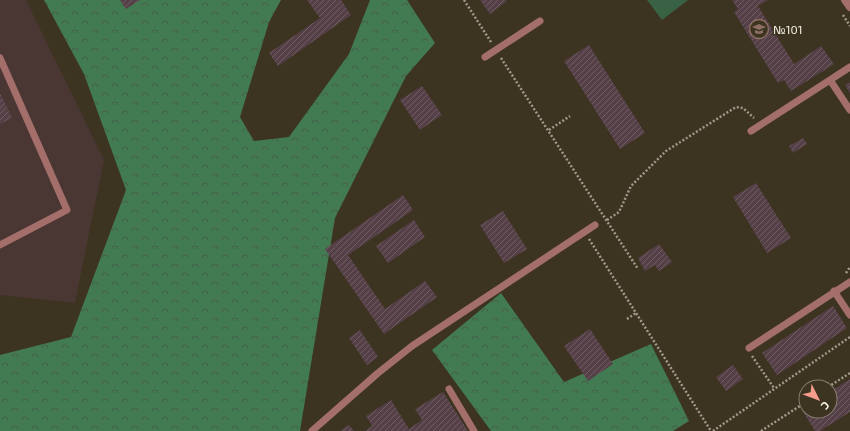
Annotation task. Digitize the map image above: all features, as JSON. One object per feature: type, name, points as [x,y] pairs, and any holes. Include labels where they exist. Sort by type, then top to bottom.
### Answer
[{"type":"street","points":[[846,0],[850,7]]},
{"type":"lane","points":[[485,57],[540,21]]},
{"type":"lane","points":[[0,58],[66,210],[0,245]]},
{"type":"lane","points":[[751,131],[850,67]]},
{"type":"lane","points":[[830,80],[850,110]]},
{"type":"lane","points":[[312,431],[378,373],[412,346],[595,225]]},
{"type":"lane","points":[[750,348],[850,282]]},
{"type":"lane","points":[[834,292],[850,315]]},
{"type":"lane","points":[[449,389],[474,431]]},
{"type":"path","points":[[464,0],[638,269]]},
{"type":"path","points":[[607,220],[619,212],[631,186],[666,151],[736,107],[743,108],[762,125]]},
{"type":"path","points":[[549,130],[570,116]]},
{"type":"path","points":[[585,232],[712,431],[850,337]]},
{"type":"path","points":[[628,319],[636,313]]},
{"type":"path","points":[[750,348],[752,356],[774,388]]},
{"type":"path","points":[[838,380],[850,372]]},
{"type":"path","points":[[761,431],[798,407]]},
{"type":"shaded area","points":[[0,0],[26,0],[104,160],[75,303],[0,295]]},
{"type":"green space","points":[[44,0],[281,0],[269,22],[240,117],[254,141],[289,137],[349,54],[370,0],[407,0],[435,43],[406,76],[335,218],[300,431],[0,431],[0,355],[71,337],[126,190],[84,74]]},
{"type":"green space","points":[[647,0],[688,0],[662,20]]},
{"type":"green space","points":[[501,293],[564,382],[651,344],[689,421],[673,431],[491,431],[432,350]]},
{"type":"building","points":[[120,0],[140,0],[126,9]]},
{"type":"building","points":[[307,0],[341,0],[351,15],[278,66],[269,53],[320,18]]},
{"type":"building","points":[[480,0],[506,0],[507,1],[490,14]]},
{"type":"building","name":"№101","points":[[732,0],[768,0],[758,6],[794,64],[821,46],[834,64],[791,91],[784,80],[778,83],[734,12],[738,9]]},
{"type":"building","points":[[589,45],[645,133],[620,149],[564,61]]},
{"type":"building","points":[[850,82],[850,93],[845,85]]},
{"type":"building","points":[[422,86],[442,115],[420,130],[400,100]]},
{"type":"building","points":[[0,93],[12,118],[0,124]]},
{"type":"building","points":[[803,138],[807,144],[793,153],[789,146]]},
{"type":"building","points":[[756,183],[791,238],[767,253],[733,197]]},
{"type":"building","points":[[403,195],[413,210],[348,255],[385,309],[425,281],[437,297],[384,334],[325,249]]},
{"type":"building","points":[[503,211],[527,249],[504,263],[480,225]]},
{"type":"building","points":[[414,220],[425,237],[388,263],[376,246]]},
{"type":"building","points":[[659,244],[672,262],[659,271],[655,265],[645,271],[638,258]]},
{"type":"building","points":[[833,306],[847,328],[777,375],[762,353]]},
{"type":"building","points":[[590,329],[613,364],[588,381],[564,346]]},
{"type":"building","points":[[360,330],[378,357],[367,365],[349,338]]},
{"type":"building","points":[[733,365],[743,379],[726,391],[716,377]]},
{"type":"building","points":[[850,379],[850,412],[820,431],[815,431],[808,419],[838,419],[838,387]]},
{"type":"building","points":[[443,392],[468,431],[365,431],[372,426],[366,416],[391,400],[409,429],[422,420],[415,409]]},
{"type":"building","points":[[349,425],[354,431],[340,431]]},
{"type":"place","name":"№101","points":[[759,29]]}]
